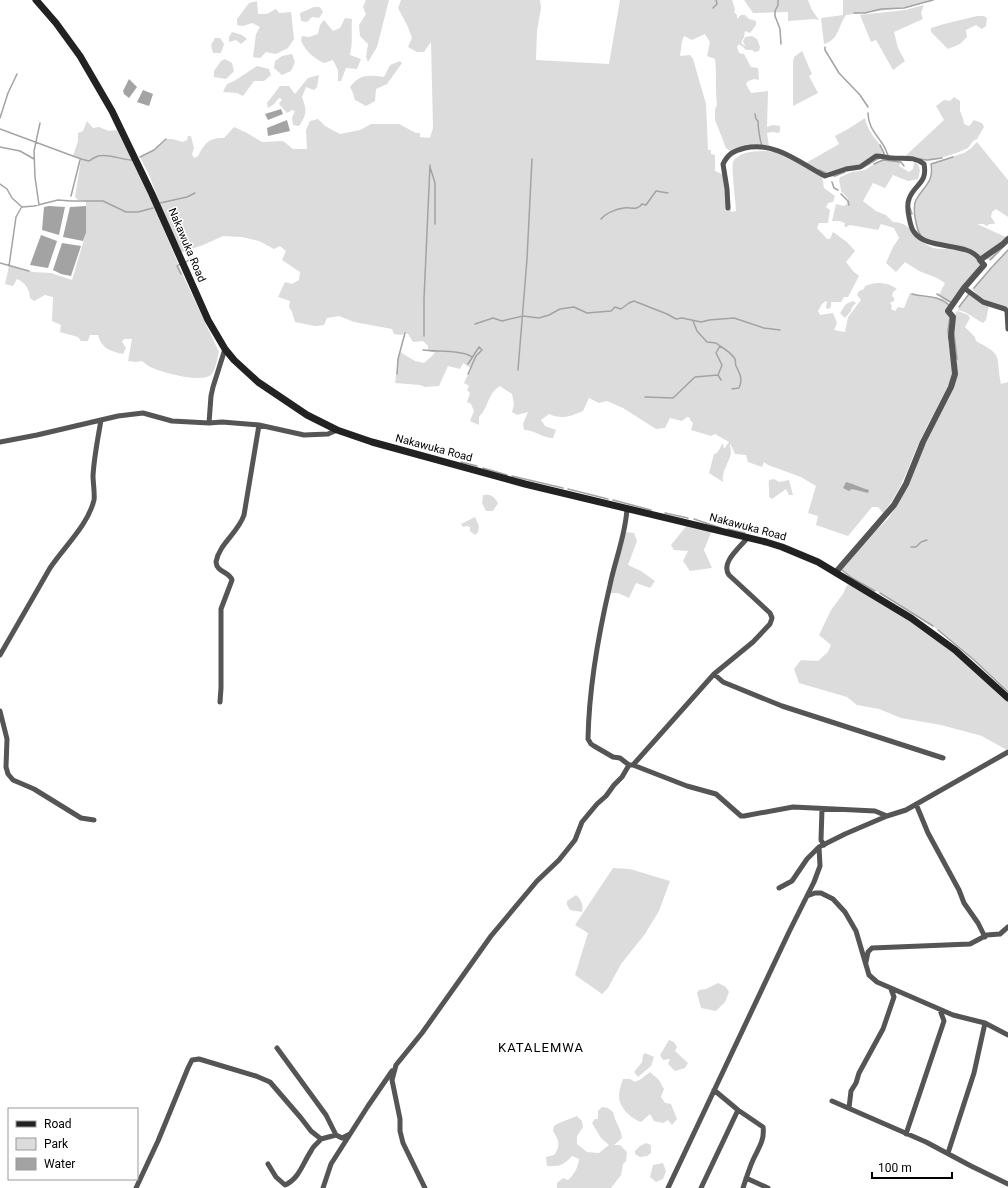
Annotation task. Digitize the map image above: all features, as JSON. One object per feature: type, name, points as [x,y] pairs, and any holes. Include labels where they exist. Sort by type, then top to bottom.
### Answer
[{"type":"main road","name":"Nakawuka Road","points":[[36,0],[56,23],[80,56],[112,111],[152,194],[196,296],[208,320],[225,349],[234,360],[258,382],[307,415],[337,430],[372,442],[518,482],[748,537],[782,547],[811,559],[836,572],[911,618],[954,650],[1008,698]]},
{"type":"street","points":[[728,208],[723,164],[727,156],[737,150],[763,146],[776,149],[825,176],[846,169],[860,167],[876,156],[919,160],[924,164],[925,171],[923,179],[911,194],[908,201],[911,228],[914,233],[927,242],[964,250],[978,257],[984,265],[964,288],[948,311],[953,317],[952,336],[955,374],[953,382],[923,442],[906,484],[894,505],[836,572]]},
{"type":"street","points":[[980,260],[1008,239]]},
{"type":"street","points":[[964,288],[983,302],[1005,309],[1007,311],[1008,329]]},
{"type":"street","points":[[209,423],[211,396],[225,349]]},
{"type":"street","points":[[0,442],[124,415],[143,413],[172,421],[209,423],[222,422],[259,425],[304,435],[328,434],[337,430]]},
{"type":"street","points":[[0,655],[50,568],[74,537],[91,506],[94,499],[93,473],[101,420]]},
{"type":"street","points":[[220,702],[221,609],[232,580],[231,576],[218,569],[216,562],[220,552],[237,528],[244,515],[259,425]]},
{"type":"street","points":[[627,508],[625,527],[610,585],[595,658],[588,739],[590,743],[631,765],[687,786],[716,794],[741,816],[793,807],[875,811],[887,816]]},
{"type":"street","points":[[323,1188],[331,1164],[396,1065],[440,1008],[491,936],[537,881],[559,860],[575,840],[582,822],[606,796],[631,765],[714,674],[753,642],[771,621],[770,613],[729,574],[726,569],[731,557],[748,537]]},
{"type":"street","points":[[714,674],[723,682],[782,706],[943,758]]},
{"type":"street","points":[[0,711],[7,739],[6,767],[8,774],[13,780],[34,790],[81,818],[94,820]]},
{"type":"street","points":[[779,888],[792,880],[807,859],[821,846],[887,816],[906,810],[1008,752]]},
{"type":"street","points":[[916,804],[928,833],[959,890],[964,903],[985,936]]},
{"type":"street","points":[[668,1188],[813,885],[820,866],[822,809]]},
{"type":"street","points":[[813,885],[813,889],[818,893],[833,899],[845,912],[856,931],[869,975],[877,982],[953,1015],[985,1023],[1008,1035]]},
{"type":"street","points":[[807,896],[818,893]]},
{"type":"street","points":[[866,963],[868,952],[872,948],[970,944],[985,936],[1000,934],[1008,927]]},
{"type":"street","points":[[891,989],[894,998]]},
{"type":"street","points":[[848,1108],[851,1091],[883,1029],[894,998],[902,993]]},
{"type":"street","points":[[940,1010],[944,1021]]},
{"type":"street","points":[[906,1134],[944,1021],[949,1016],[953,1015]]},
{"type":"street","points":[[948,1153],[974,1073],[985,1023]]},
{"type":"street","points":[[277,1048],[326,1115],[336,1135],[342,1138],[351,1133]]},
{"type":"street","points":[[136,1188],[158,1141],[192,1060],[200,1059],[256,1076],[270,1082],[302,1118],[311,1131],[321,1139]]},
{"type":"street","points":[[396,1065],[392,1080],[400,1119],[400,1131],[403,1143],[425,1188]]},
{"type":"street","points":[[714,1090],[738,1110],[763,1127],[764,1132],[761,1144],[743,1188]]},
{"type":"street","points":[[832,1101],[926,1142],[1008,1184]]},
{"type":"street","points":[[701,1188],[738,1110]]},
{"type":"street","points":[[268,1164],[276,1177],[285,1185],[292,1182],[306,1163],[311,1151],[321,1139],[336,1135]]},
{"type":"street","points":[[746,1178],[768,1188]]},
{"type":"green space","points":[[366,0],[389,0],[377,47],[368,62],[366,57],[368,44],[360,36],[359,25],[366,14],[363,7]]},
{"type":"green space","points":[[401,0],[540,0],[541,8],[537,31],[536,60],[609,64],[620,0],[732,0],[737,19],[741,15],[745,15],[749,19],[756,21],[756,25],[750,33],[745,31],[741,43],[744,45],[743,47],[739,44],[737,47],[739,53],[744,54],[751,67],[758,68],[759,80],[754,79],[748,81],[746,84],[751,93],[768,91],[767,127],[773,125],[780,126],[780,132],[767,133],[769,146],[750,147],[734,154],[726,148],[715,120],[715,109],[717,105],[715,59],[707,56],[710,42],[705,34],[692,40],[684,36],[680,56],[690,55],[693,59],[706,104],[708,150],[711,150],[711,154],[715,155],[715,171],[728,178],[731,212],[736,211],[733,162],[736,158],[748,153],[762,151],[780,153],[822,176],[824,188],[835,196],[833,202],[828,203],[826,207],[830,210],[828,223],[819,223],[817,228],[827,239],[830,239],[833,232],[847,242],[855,251],[846,262],[859,276],[848,297],[844,297],[841,302],[831,302],[831,307],[828,309],[826,308],[826,301],[822,304],[818,311],[820,315],[833,313],[837,323],[834,330],[845,332],[848,317],[861,300],[857,295],[859,291],[864,289],[865,286],[874,283],[886,284],[897,289],[893,292],[892,296],[894,301],[890,303],[892,306],[891,309],[895,311],[898,307],[904,308],[910,293],[923,297],[940,298],[948,302],[952,310],[948,339],[953,372],[951,380],[923,435],[895,497],[883,513],[878,507],[872,507],[848,536],[816,525],[818,516],[808,513],[816,486],[801,477],[768,465],[764,462],[762,467],[748,462],[746,455],[735,454],[730,443],[731,453],[724,471],[723,482],[709,473],[714,454],[717,453],[723,443],[724,449],[729,442],[715,434],[711,436],[691,430],[693,423],[690,418],[687,417],[682,421],[670,418],[665,428],[656,429],[623,408],[607,401],[599,403],[589,398],[583,411],[570,416],[562,417],[549,414],[541,420],[545,426],[556,430],[553,438],[549,438],[532,431],[524,430],[523,424],[528,412],[517,415],[512,412],[514,404],[512,394],[500,386],[490,397],[485,409],[479,417],[479,425],[470,421],[474,411],[471,404],[467,402],[470,393],[467,390],[469,386],[464,383],[471,368],[463,363],[460,369],[448,366],[439,386],[425,387],[420,385],[395,383],[400,352],[415,361],[424,363],[435,352],[428,351],[428,346],[423,341],[413,342],[408,334],[394,334],[392,329],[354,322],[339,316],[327,318],[324,325],[315,326],[295,322],[289,307],[290,301],[278,297],[285,282],[292,284],[299,280],[300,272],[282,260],[286,251],[280,246],[274,249],[259,241],[242,237],[223,236],[180,253],[149,175],[140,157],[154,150],[166,139],[183,142],[187,140],[188,136],[191,136],[194,148],[192,154],[194,158],[198,156],[202,148],[208,142],[214,139],[224,138],[234,127],[262,142],[283,141],[293,149],[307,149],[306,130],[310,121],[318,119],[325,126],[340,134],[360,130],[371,124],[399,124],[416,133],[420,133],[420,137],[430,138],[433,128],[431,42],[424,52],[417,52],[408,47],[412,38],[398,8]]},
{"type":"green space","points":[[744,0],[808,0],[812,10],[819,20],[788,21],[788,12],[753,13]]},
{"type":"green space","points":[[843,0],[935,0],[904,8],[846,15],[833,39],[824,44],[821,18],[843,15]]},
{"type":"green space","points":[[257,1],[258,14],[267,14],[276,9],[279,13],[291,12],[294,39],[288,48],[276,54],[266,52],[260,58],[253,57],[256,34],[260,27],[252,23],[243,26],[237,25],[237,19],[249,3]]},
{"type":"green space","points":[[924,5],[921,13],[923,19],[894,32],[898,48],[905,61],[893,70],[876,40],[871,42],[860,15],[905,10]]},
{"type":"green space","points":[[314,7],[320,7],[323,12],[319,18],[312,17],[307,22],[301,21],[300,13]]},
{"type":"green space","points":[[977,16],[984,16],[987,18],[986,26],[982,29],[976,25],[966,30],[967,37],[960,44],[948,49],[931,32],[931,28]]},
{"type":"green space","points":[[345,18],[352,19],[352,41],[350,55],[361,59],[357,69],[346,68],[341,81],[338,81],[338,70],[333,60],[324,63],[316,59],[305,48],[301,41],[302,36],[309,37],[318,34],[320,25],[324,20],[333,31],[340,28]]},
{"type":"green space","points":[[232,32],[242,35],[247,39],[241,44],[236,40],[229,42],[229,37]]},
{"type":"green space","points":[[752,36],[757,39],[760,47],[759,51],[755,52],[752,50],[746,50],[743,47],[745,45],[743,42],[745,37]]},
{"type":"green space","points":[[215,38],[220,38],[224,44],[221,53],[213,53],[211,45]]},
{"type":"green space","points":[[802,51],[812,74],[809,76],[818,93],[793,106],[793,62],[794,57]]},
{"type":"green space","points":[[292,54],[295,62],[291,71],[282,75],[274,68],[275,61],[282,56]]},
{"type":"green space","points":[[225,59],[232,63],[234,71],[226,79],[214,77],[214,71],[221,61]]},
{"type":"green space","points":[[400,61],[402,63],[387,84],[376,89],[375,101],[366,106],[355,100],[350,87],[357,80],[365,76],[384,77],[390,65]]},
{"type":"green space","points":[[257,66],[269,69],[271,75],[264,81],[254,81],[243,96],[237,93],[223,92],[227,84]]},
{"type":"green space","points":[[319,75],[317,87],[314,90],[306,87],[302,97],[305,105],[305,112],[304,118],[299,126],[293,125],[292,118],[295,111],[292,110],[287,113],[279,104],[282,99],[279,98],[268,108],[267,103],[280,86],[289,86],[295,94],[308,78]]},
{"type":"green space","points":[[954,97],[960,101],[960,111],[964,124],[969,126],[974,120],[982,123],[984,127],[977,139],[973,141],[968,148],[935,160],[901,160],[944,120],[936,106],[944,100],[950,101]]},
{"type":"green space","points":[[865,118],[868,128],[885,154],[884,156],[863,168],[845,172],[834,177],[831,177],[806,163],[839,144],[835,136]]},
{"type":"green space","points":[[87,121],[93,128],[99,127],[109,131],[117,130],[148,193],[186,282],[219,352],[213,373],[211,375],[200,378],[191,378],[173,375],[150,367],[142,361],[128,361],[132,339],[124,339],[122,342],[126,348],[123,354],[107,349],[98,335],[90,335],[88,341],[81,341],[78,337],[60,332],[61,325],[52,321],[53,297],[45,295],[34,301],[30,298],[29,292],[23,282],[17,279],[13,286],[5,284],[9,266],[33,272],[51,273],[72,280],[86,233],[86,201],[78,200],[75,197],[81,159],[73,156],[78,141],[78,133],[83,131]]},
{"type":"green space","points":[[977,142],[1008,180],[1008,217],[996,209],[992,212],[991,217],[995,223],[994,224],[986,226],[984,224],[977,224],[1008,238],[1008,243],[992,260],[986,259],[964,249],[937,245],[921,237],[917,231],[915,220],[914,203],[929,181],[932,172],[932,163],[964,153]]},
{"type":"green space","points":[[883,159],[901,162],[899,166],[909,172],[913,169],[914,162],[918,164],[920,170],[918,179],[908,181],[893,175],[885,188],[873,183],[863,201],[876,211],[886,215],[893,222],[906,225],[921,240],[931,247],[962,251],[988,264],[955,303],[952,303],[939,295],[945,283],[937,278],[919,271],[905,262],[896,272],[886,263],[899,238],[894,228],[881,224],[878,230],[850,225],[846,227],[844,226],[845,223],[832,221],[836,204],[844,206],[847,204],[848,199],[841,191],[839,181],[840,177],[852,172],[865,170]]},
{"type":"green space","points":[[1008,249],[1008,310],[984,302],[972,289]]},
{"type":"green space","points":[[971,291],[989,305],[986,320],[983,323],[958,310],[961,303]]},
{"type":"green space","points":[[853,301],[856,303],[845,318],[840,313],[846,304]]},
{"type":"green space","points":[[958,311],[968,315],[970,318],[965,327],[975,337],[976,341],[995,354],[998,362],[1001,384],[1008,382],[1008,692],[974,660],[933,626],[880,593],[852,578],[842,570],[873,533],[888,519],[898,503],[957,376],[953,329],[956,312]]},
{"type":"green space","points":[[774,479],[779,482],[789,480],[793,495],[789,495],[786,489],[772,499],[769,497],[769,480]]},
{"type":"green space","points":[[483,495],[490,495],[497,501],[498,503],[493,511],[486,511],[482,503]]},
{"type":"green space","points":[[475,517],[479,526],[478,532],[475,535],[470,531],[470,527],[463,527],[461,524]]},
{"type":"green space","points":[[688,524],[712,530],[704,550],[712,568],[690,571],[683,561],[688,551],[674,550],[671,545]]},
{"type":"green space","points":[[625,532],[634,533],[637,541],[628,565],[641,571],[655,581],[650,588],[636,583],[629,598],[618,593],[609,593]]},
{"type":"green space","points":[[847,585],[851,585],[879,600],[924,630],[975,670],[1008,702],[1008,750],[982,736],[941,725],[901,718],[879,709],[857,705],[847,697],[799,683],[794,669],[801,660],[818,661],[828,652],[831,645],[819,635],[831,610],[843,594]]},
{"type":"green space","points":[[613,868],[630,869],[670,881],[659,911],[645,934],[621,964],[608,988],[602,994],[575,975],[588,933],[575,925]]},
{"type":"green space","points":[[576,895],[582,903],[582,912],[570,910],[567,905],[567,901]]},
{"type":"green space","points":[[718,983],[726,987],[729,992],[725,1002],[716,1011],[701,1008],[697,993],[699,990],[706,989]]},
{"type":"green space","points":[[669,1040],[674,1042],[677,1047],[675,1051],[688,1063],[685,1068],[675,1071],[668,1064],[670,1059],[663,1060],[660,1055]]},
{"type":"green space","points":[[645,1053],[654,1057],[651,1066],[638,1077],[634,1072],[642,1062],[643,1055]]},
{"type":"green space","points":[[650,1072],[659,1080],[664,1089],[661,1097],[665,1103],[671,1104],[677,1119],[672,1125],[668,1120],[663,1123],[654,1121],[650,1114],[641,1122],[626,1112],[619,1100],[620,1088],[623,1079],[630,1079],[635,1082]]},
{"type":"green space","points":[[602,1107],[608,1108],[613,1112],[620,1131],[622,1138],[614,1145],[620,1145],[627,1152],[626,1161],[623,1164],[621,1175],[611,1188],[557,1188],[557,1183],[563,1178],[568,1180],[573,1175],[577,1168],[579,1159],[572,1156],[561,1165],[547,1166],[546,1157],[554,1155],[558,1148],[558,1140],[553,1131],[554,1126],[577,1116],[582,1121],[583,1127],[577,1136],[577,1144],[587,1152],[599,1153],[609,1145],[601,1138],[592,1123],[595,1119],[598,1119],[598,1111]]},
{"type":"green space","points":[[646,1143],[651,1145],[651,1153],[647,1156],[640,1157],[635,1154],[635,1151],[640,1146]]},
{"type":"green space","points":[[663,1163],[666,1171],[663,1179],[656,1182],[650,1177],[653,1165]]},
{"type":"water","points":[[129,79],[137,87],[129,98],[123,91]]},
{"type":"water","points":[[143,90],[153,94],[149,106],[137,102]]},
{"type":"water","points":[[281,109],[283,114],[268,120],[265,114]]},
{"type":"water","points":[[287,120],[290,131],[268,136],[267,128]]},
{"type":"water","points":[[86,206],[86,233],[83,241],[63,237],[70,207]]},
{"type":"water","points":[[44,207],[65,207],[59,235],[42,230]]},
{"type":"water","points":[[41,235],[57,241],[48,268],[30,265]]},
{"type":"water","points":[[62,243],[81,246],[71,276],[61,274],[53,270]]},
{"type":"water","points":[[846,482],[869,490],[868,493],[852,489],[849,491],[843,488]]},
{"type":"waterway","points":[[713,8],[717,4],[716,0]]},
{"type":"waterway","points":[[778,0],[775,16],[780,29],[781,44]]},
{"type":"waterway","points":[[854,13],[865,13],[881,9],[904,8],[933,0]]},
{"type":"waterway","points":[[825,47],[825,50],[839,73],[860,95],[868,107]]},
{"type":"waterway","points":[[0,118],[8,93],[17,74]]},
{"type":"waterway","points":[[868,113],[868,118],[874,133],[883,144],[888,155]]},
{"type":"waterway","points":[[755,114],[758,121],[762,146]]},
{"type":"waterway","points":[[39,205],[35,177],[34,151],[40,123]]},
{"type":"waterway","points":[[0,129],[89,161],[102,155],[132,160]]},
{"type":"waterway","points":[[140,157],[154,150],[166,139]]},
{"type":"waterway","points":[[880,145],[884,153],[883,156]]},
{"type":"waterway","points":[[0,147],[20,151],[34,159]]},
{"type":"waterway","points":[[921,236],[915,218],[914,208],[916,200],[930,180],[932,170],[931,164],[953,157]]},
{"type":"waterway","points":[[862,168],[879,158]]},
{"type":"waterway","points":[[920,159],[927,160],[942,158]]},
{"type":"waterway","points":[[518,370],[527,259],[532,159]]},
{"type":"waterway","points":[[71,196],[80,160]]},
{"type":"waterway","points":[[874,164],[883,160],[901,162],[904,166]]},
{"type":"waterway","points":[[424,336],[424,299],[430,165]]},
{"type":"waterway","points":[[430,167],[435,183],[435,224]]},
{"type":"waterway","points":[[819,170],[826,173]]},
{"type":"waterway","points":[[832,175],[835,176],[845,172]]},
{"type":"waterway","points":[[832,182],[834,188],[838,190]]},
{"type":"waterway","points":[[0,184],[7,189],[12,198],[22,207],[34,206],[58,200],[103,201],[126,212],[138,212],[153,208]]},
{"type":"waterway","points":[[601,219],[608,213],[618,209],[636,208],[642,204],[646,205],[656,191],[668,193]]},
{"type":"waterway","points":[[160,203],[187,197],[195,193]]},
{"type":"waterway","points":[[841,194],[848,201],[849,205]]},
{"type":"waterway","points":[[9,266],[16,217],[21,208]]},
{"type":"waterway","points":[[910,208],[912,214]]},
{"type":"waterway","points":[[990,260],[1003,247]]},
{"type":"waterway","points":[[993,266],[1008,250]]},
{"type":"waterway","points":[[186,262],[190,259],[197,258]]},
{"type":"waterway","points":[[0,263],[29,271]]},
{"type":"waterway","points":[[180,264],[177,266],[181,274]]},
{"type":"waterway","points":[[974,288],[992,267]]},
{"type":"waterway","points":[[912,294],[940,299],[949,305]]},
{"type":"waterway","points":[[937,294],[952,303]]},
{"type":"waterway","points":[[959,307],[969,294]]},
{"type":"waterway","points":[[475,324],[493,318],[502,321],[523,316],[539,318],[560,309],[574,307],[587,313],[611,311],[615,307],[621,309],[634,301],[676,319],[682,318],[701,322],[734,318],[764,328],[780,330]]},
{"type":"waterway","points":[[949,340],[948,330],[950,316]]},
{"type":"waterway","points":[[693,321],[697,331],[707,342],[716,343],[720,346],[716,353],[722,365],[718,375],[721,380]]},
{"type":"waterway","points":[[397,374],[398,359],[405,333]]},
{"type":"waterway","points":[[954,334],[957,359]]},
{"type":"waterway","points":[[720,346],[730,353],[735,359],[739,372],[741,382],[739,388],[732,389]]},
{"type":"waterway","points":[[468,364],[479,347],[482,350],[476,356],[468,374]]},
{"type":"waterway","points":[[423,350],[456,352],[472,357]]},
{"type":"waterway","points":[[645,397],[673,398],[695,377],[718,375]]},
{"type":"waterway","points":[[461,462],[477,466]]},
{"type":"waterway","points":[[483,468],[507,475]]},
{"type":"waterway","points":[[512,476],[563,488]]},
{"type":"waterway","points":[[568,489],[608,499]]},
{"type":"waterway","points":[[613,500],[651,510]]},
{"type":"waterway","points":[[665,513],[688,518]]},
{"type":"waterway","points":[[694,519],[721,528]]},
{"type":"waterway","points":[[728,529],[745,533]]},
{"type":"waterway","points":[[911,547],[916,547],[921,542],[927,540]]},
{"type":"waterway","points":[[842,570],[852,578],[875,591]]},
{"type":"waterway","points":[[880,593],[933,626]]},
{"type":"waterway","points":[[938,630],[974,660],[1008,692]]},
{"type":"district","name":"KATALEMWA","points":[[541,1047]]}]
